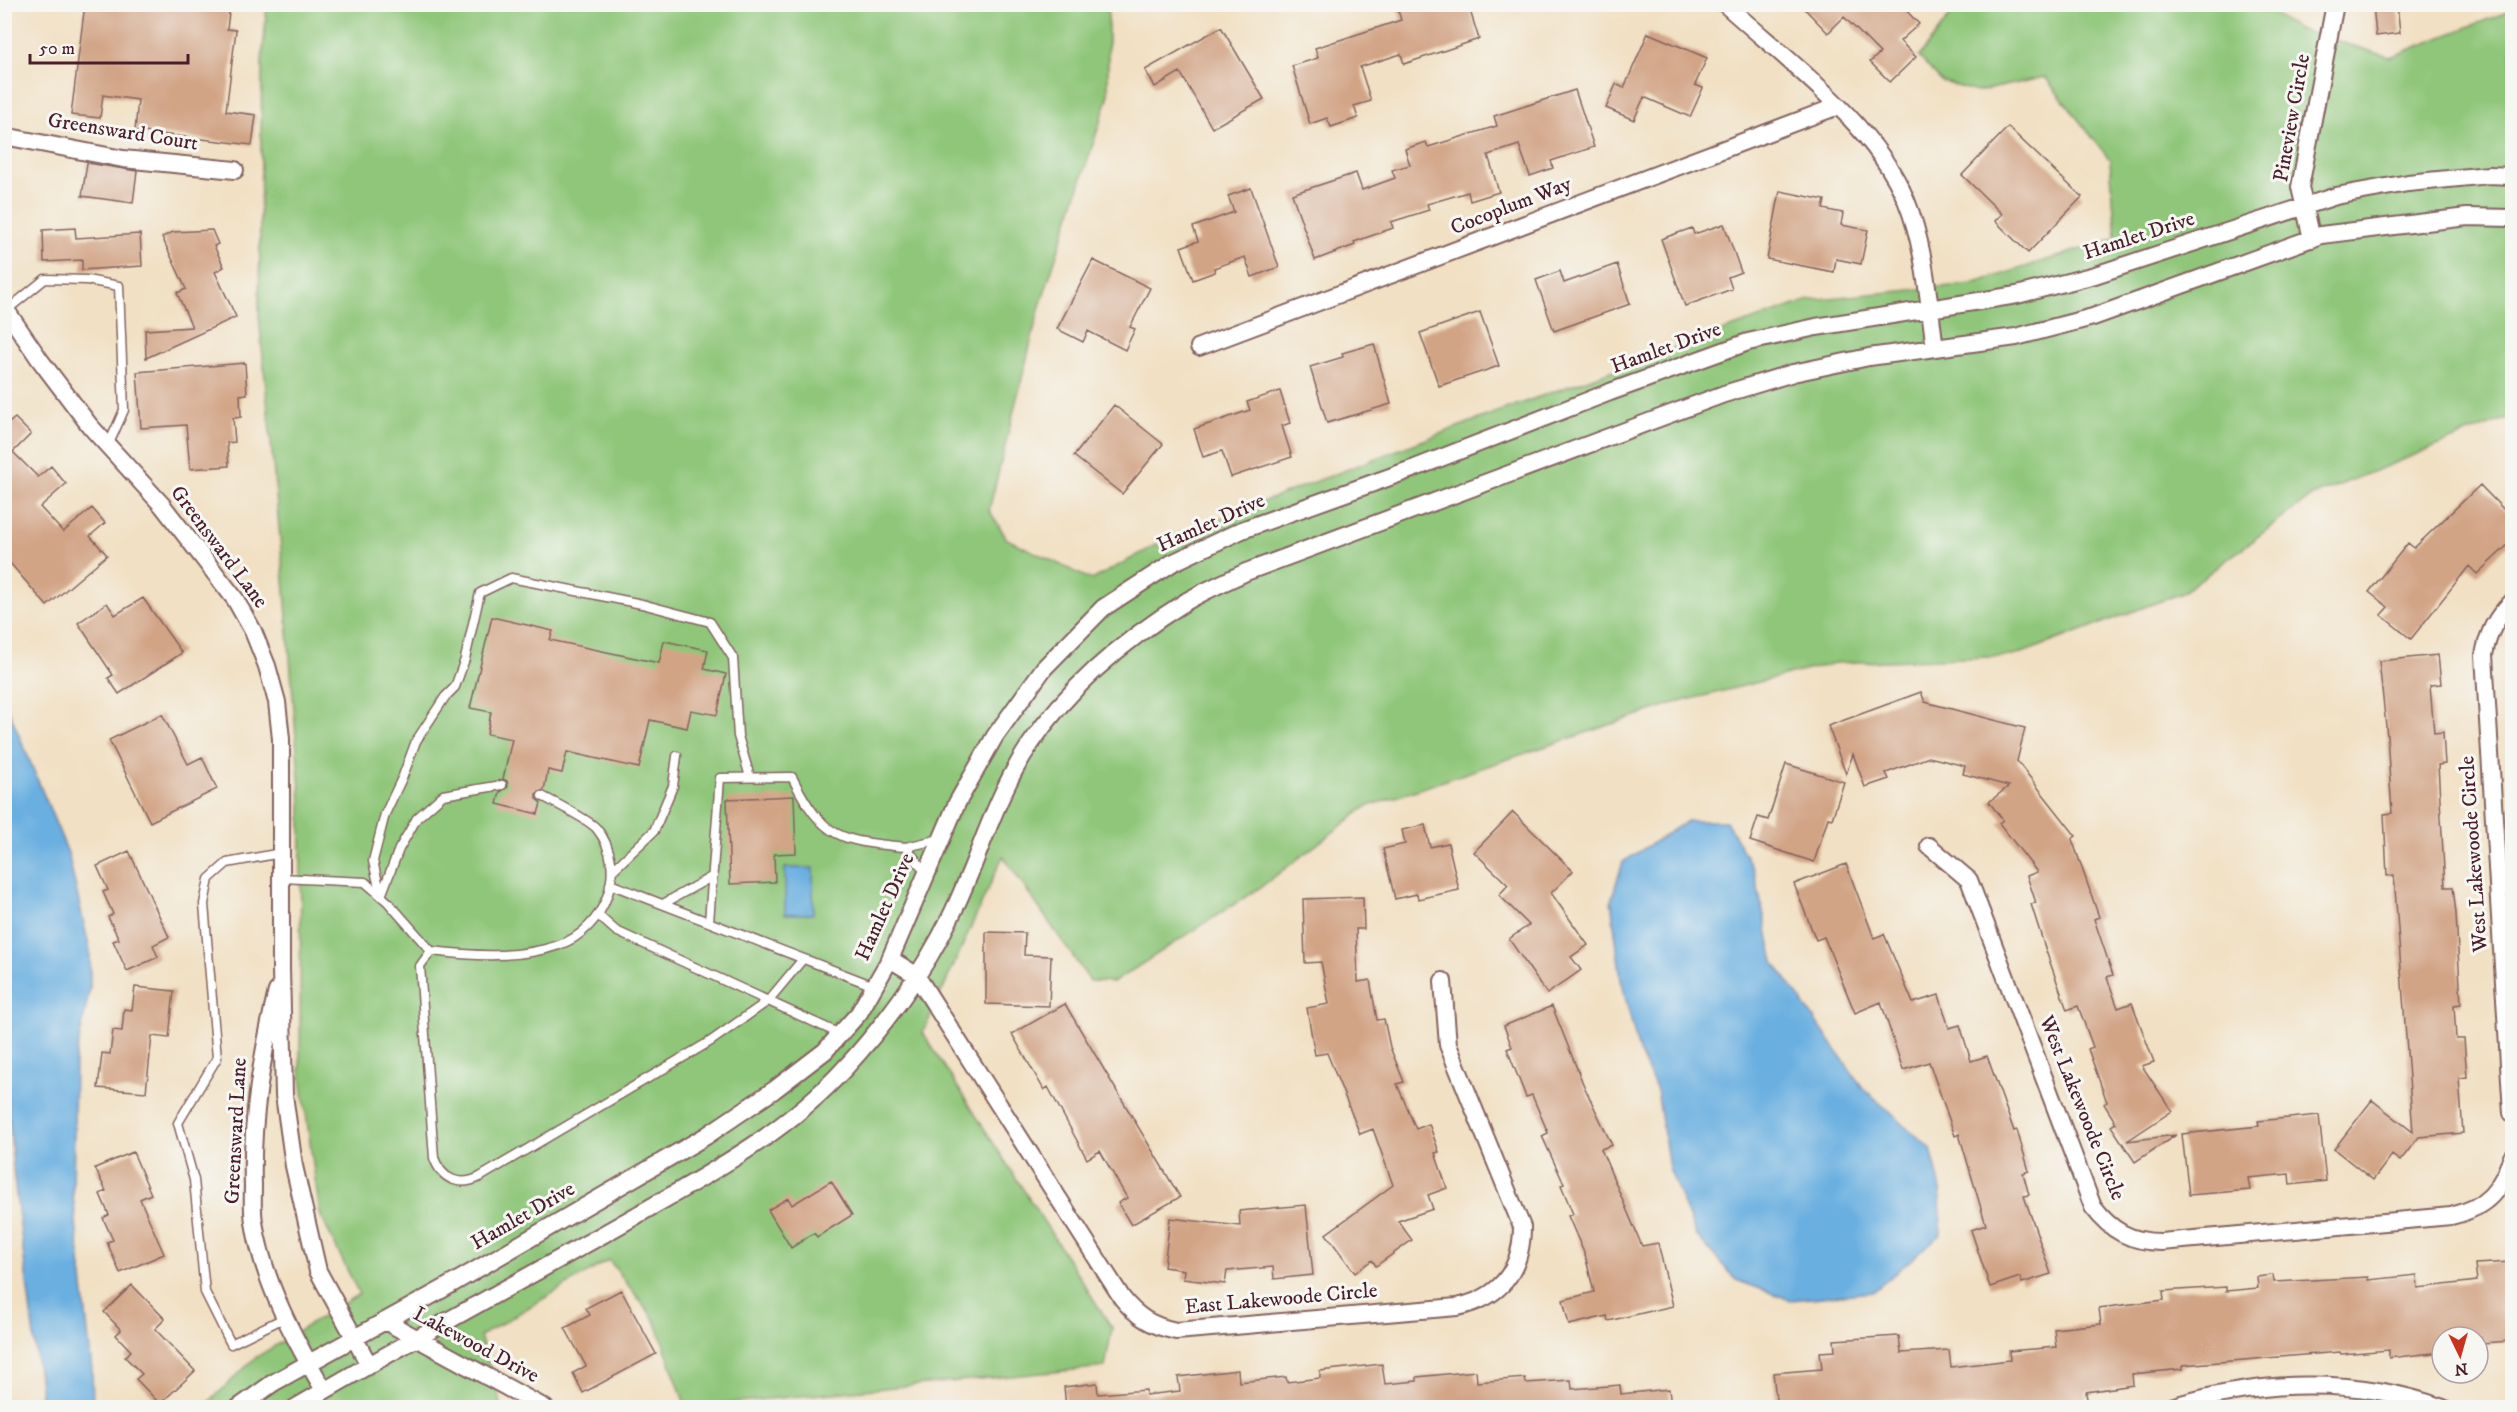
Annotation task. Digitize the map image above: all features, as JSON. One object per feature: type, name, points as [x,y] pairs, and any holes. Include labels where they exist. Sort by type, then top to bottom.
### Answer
[{"type":"street","points":[[1725,4],[1838,106],[1868,138],[1892,170],[1907,202],[1923,267],[1935,348]]},
{"type":"street","name":"Pineview Circle","points":[[2312,239],[2300,187],[2335,4]]},
{"type":"street","name":"Cocoplum Way","points":[[1199,347],[1838,106]]},
{"type":"street","name":"Greensward Court","points":[[4,136],[123,159],[235,170]]},
{"type":"street","name":"Hamlet Drive","points":[[238,1407],[273,1383],[706,1136],[774,1090],[825,1051],[859,1013],[890,959],[957,803],[995,736],[1044,668],[1103,608],[1172,563],[1242,530],[1415,468],[1610,392],[1748,342],[1816,327],[2017,295],[2095,275],[2336,196],[2408,183],[2489,175],[2512,176]]},
{"type":"street","points":[[294,1407],[368,1363],[585,1245],[747,1152],[800,1113],[844,1069],[885,1022],[916,975],[950,920],[996,808],[1028,746],[1074,689],[1130,639],[1189,600],[1246,572],[1724,394],[1793,373],[1869,357],[2016,337],[2093,317],[2321,236],[2467,217],[2512,218]]},
{"type":"street","name":"Greensward Lane","points":[[6,309],[40,360],[108,446],[162,504],[235,599],[253,632],[267,666],[277,702],[281,739],[281,969],[284,1095],[294,1166],[303,1216],[318,1271],[356,1336],[368,1363]]},
{"type":"street","name":"West Lakewoode Circle","points":[[2512,602],[2493,624],[2484,655],[2512,1113]]},
{"type":"street","name":"West Lakewoode Circle","points":[[1929,846],[1969,880],[2093,1207],[2116,1231],[2146,1242],[2162,1242],[2451,1216],[2467,1212],[2494,1194],[2504,1180],[2512,1157]]},
{"type":"street","name":"East Lakewoode Circle","points":[[890,959],[916,975],[1122,1298],[1145,1320],[1160,1328],[1176,1331],[1456,1307],[1472,1304],[1488,1297],[1501,1287],[1511,1274],[1522,1243],[1522,1227],[1448,1045],[1443,981]]},
{"type":"street","name":"Greensward Lane","points":[[281,969],[263,1052],[252,1163],[254,1221],[266,1267],[286,1317],[324,1390]]},
{"type":"street","name":"Lakewood Drive","points":[[385,1321],[545,1407]]},
{"type":"street","points":[[2168,1407],[2245,1389],[2297,1385],[2333,1386],[2386,1392],[2420,1399],[2443,1407]]},
{"type":"lane","points":[[6,309],[45,279],[87,280],[119,286],[124,410],[108,446]]},
{"type":"lane","points":[[381,896],[373,861],[385,814],[416,741],[445,697],[455,687],[465,659],[480,593],[511,578],[642,604],[710,622],[733,658],[738,736],[750,777]]},
{"type":"lane","points":[[612,871],[654,831],[674,786],[677,756]]},
{"type":"lane","points":[[709,922],[720,778],[792,777],[806,801],[832,833],[852,841],[906,848],[941,838]]},
{"type":"lane","points":[[381,896],[399,849],[417,818],[443,795],[501,785]]},
{"type":"lane","points":[[281,878],[365,882],[381,896],[431,951],[469,956],[534,952],[562,944],[582,933],[599,916],[609,895],[612,871],[608,848],[596,827],[542,796]]},
{"type":"lane","points":[[906,848],[926,873]]},
{"type":"lane","points":[[281,853],[227,863],[209,879],[204,904],[217,1058],[178,1124],[194,1180],[206,1292],[231,1344],[286,1317]]},
{"type":"lane","points":[[663,904],[713,876]]},
{"type":"lane","points":[[610,884],[874,986]]},
{"type":"lane","points":[[599,916],[616,931],[840,1034]]},
{"type":"lane","points":[[431,951],[420,966],[434,1158],[444,1175],[462,1182],[480,1177],[711,1041],[768,1001],[803,959]]},
{"type":"green space","points":[[267,5],[1108,5],[1108,98],[1040,306],[989,510],[1007,539],[1092,580],[1171,537],[1497,412],[1809,300],[1972,284],[2116,238],[2110,160],[2045,77],[1977,92],[1941,81],[1919,57],[1958,5],[2262,5],[2297,29],[2390,57],[2512,10],[2512,416],[2312,496],[2182,593],[2014,656],[1835,663],[1671,704],[1366,807],[1261,887],[1114,982],[1090,981],[1003,856],[923,1033],[1112,1328],[1105,1367],[686,1407],[655,1320],[609,1260],[480,1336],[502,1407],[203,1408],[255,1358],[359,1294],[320,1214],[300,1070],[301,804],[285,591],[259,315],[262,62]]},
{"type":"water","points":[[4,699],[68,853],[90,951],[90,987],[75,1060],[73,1194],[92,1370],[93,1407],[40,1407],[41,1394],[14,1178],[5,1068]]},
{"type":"water","points":[[1687,821],[1726,821],[1754,870],[1774,962],[1863,1088],[1931,1149],[1940,1185],[1941,1234],[1873,1292],[1791,1300],[1736,1280],[1696,1235],[1669,1168],[1657,1090],[1639,1052],[1621,980],[1611,900],[1623,862]]},
{"type":"water","points":[[785,868],[813,868],[813,914],[785,914]]},
{"type":"building","points":[[85,4],[230,4],[227,29],[236,30],[226,111],[256,115],[252,145],[135,131],[138,100],[103,95],[100,118],[71,115]]},
{"type":"building","points":[[1396,4],[1468,4],[1479,39],[1404,64],[1401,54],[1360,67],[1371,101],[1354,106],[1358,118],[1331,127],[1327,118],[1310,124],[1292,66],[1318,58],[1315,48],[1401,20]]},
{"type":"building","points":[[1800,4],[1900,4],[1919,24],[1900,41],[1916,57],[1890,82],[1870,62],[1880,53],[1844,17],[1828,33]]},
{"type":"building","points":[[2373,4],[2397,4],[2400,33],[2376,36]]},
{"type":"building","points":[[1221,27],[1264,99],[1212,128],[1180,72],[1155,87],[1145,70]]},
{"type":"building","points":[[1648,33],[1707,58],[1695,85],[1703,88],[1690,117],[1644,97],[1634,120],[1606,108],[1616,84],[1624,88]]},
{"type":"building","points":[[1575,90],[1594,147],[1551,161],[1553,168],[1530,176],[1519,145],[1488,155],[1499,192],[1470,201],[1468,192],[1427,204],[1429,210],[1391,222],[1393,228],[1354,242],[1355,245],[1315,260],[1292,194],[1356,173],[1362,190],[1395,178],[1392,170],[1410,165],[1405,149],[1426,142],[1428,147],[1497,126],[1494,116]]},
{"type":"building","points":[[2008,127],[2082,197],[2028,253],[1995,221],[2002,214],[1962,175]]},
{"type":"building","points":[[87,163],[137,171],[133,203],[82,196]]},
{"type":"building","points":[[1251,188],[1279,267],[1252,277],[1245,257],[1214,268],[1215,272],[1193,280],[1181,247],[1198,241],[1193,227],[1234,212],[1228,196]]},
{"type":"building","points":[[1780,191],[1825,200],[1823,209],[1843,213],[1841,225],[1868,230],[1861,264],[1836,259],[1834,272],[1767,259]]},
{"type":"building","points":[[1724,224],[1741,272],[1728,277],[1732,289],[1685,306],[1661,239],[1692,228],[1694,234]]},
{"type":"building","points":[[75,228],[76,238],[140,234],[142,266],[82,270],[82,260],[44,262],[43,230]]},
{"type":"building","points":[[212,230],[218,244],[214,246],[224,267],[215,272],[236,317],[146,358],[145,330],[192,327],[177,293],[186,289],[162,237],[173,232]]},
{"type":"building","points":[[1093,260],[1150,288],[1130,327],[1135,329],[1125,350],[1088,331],[1083,342],[1057,329]]},
{"type":"building","points":[[1617,264],[1630,304],[1554,331],[1536,280],[1560,271],[1564,283]]},
{"type":"building","points":[[1480,312],[1499,366],[1439,386],[1420,333]]},
{"type":"building","points":[[1374,344],[1391,404],[1327,423],[1310,367],[1343,357],[1342,353]]},
{"type":"building","points":[[245,363],[247,394],[240,395],[241,417],[233,418],[235,442],[227,443],[229,466],[190,469],[186,425],[141,428],[137,372]]},
{"type":"building","points":[[1280,391],[1290,423],[1282,426],[1292,457],[1231,477],[1222,451],[1203,457],[1194,429],[1250,410],[1247,402]]},
{"type":"building","points":[[1114,405],[1163,444],[1122,494],[1074,456]]},
{"type":"building","points":[[15,418],[31,434],[13,452],[38,477],[51,466],[66,484],[40,507],[63,532],[92,508],[105,523],[90,536],[107,555],[47,606],[4,556],[4,427]]},
{"type":"building","points":[[2480,485],[2512,518],[2512,541],[2477,574],[2469,566],[2411,639],[2381,615],[2388,607],[2369,592],[2408,543],[2414,548]]},
{"type":"building","points":[[143,598],[182,653],[119,694],[108,678],[113,675],[78,623],[107,603],[115,615]]},
{"type":"building","points":[[492,617],[553,631],[550,640],[659,663],[664,641],[708,650],[704,669],[726,674],[717,715],[691,710],[687,728],[650,720],[639,768],[567,752],[562,773],[548,770],[544,790],[536,794],[536,799],[541,803],[538,814],[497,804],[500,792],[508,787],[507,781],[503,779],[512,739],[487,734],[491,712],[470,708]]},
{"type":"building","points":[[2438,655],[2441,684],[2430,685],[2434,733],[2443,732],[2445,764],[2438,765],[2445,887],[2453,887],[2461,1004],[2454,1005],[2456,1039],[2464,1039],[2467,1077],[2459,1078],[2463,1133],[2419,1137],[2400,1161],[2392,1155],[2373,1180],[2334,1149],[2372,1100],[2413,1132],[2394,875],[2387,876],[2384,814],[2392,813],[2379,661]]},
{"type":"building","points":[[1921,692],[1925,702],[2025,728],[2017,761],[2076,836],[2072,839],[2099,917],[2094,919],[2113,975],[2107,977],[2118,1008],[2132,1003],[2154,1062],[2142,1066],[2172,1111],[2127,1141],[2176,1135],[2135,1162],[2111,1126],[2116,1123],[2104,1104],[2107,1102],[2088,1049],[2093,1047],[2078,1006],[2067,1010],[2046,951],[2031,904],[2036,903],[2027,876],[2037,872],[1999,823],[2003,820],[1989,802],[2009,786],[1963,774],[1965,766],[1929,757],[1886,773],[1889,779],[1865,787],[1853,754],[1846,774],[1828,726]]},
{"type":"building","points":[[162,714],[188,764],[202,757],[217,789],[150,822],[109,740]]},
{"type":"building","points":[[1786,764],[1844,782],[1832,819],[1828,818],[1814,862],[1750,841],[1758,817],[1768,820]]},
{"type":"building","points":[[794,796],[796,853],[774,854],[775,882],[730,884],[727,799]]},
{"type":"building","points":[[1513,812],[1573,871],[1551,893],[1588,945],[1571,957],[1581,970],[1547,994],[1509,939],[1529,925],[1499,895],[1508,885],[1474,852]]},
{"type":"building","points":[[1425,825],[1430,847],[1448,843],[1459,890],[1418,899],[1417,894],[1395,899],[1383,849],[1405,844],[1402,830]]},
{"type":"building","points":[[129,851],[169,937],[153,945],[158,957],[127,971],[113,941],[119,939],[108,917],[113,914],[103,892],[108,890],[97,866]]},
{"type":"building","points":[[1846,864],[1874,938],[1884,934],[1913,1003],[1939,995],[1949,1028],[1960,1025],[1971,1061],[1987,1056],[2014,1131],[2017,1130],[2029,1171],[2023,1173],[2029,1195],[2024,1196],[2051,1274],[2022,1283],[2020,1277],[1990,1287],[1971,1230],[1986,1225],[1959,1134],[1955,1136],[1929,1062],[1903,1070],[1881,1002],[1855,1013],[1824,937],[1816,940],[1794,884]]},
{"type":"building","points":[[1363,897],[1364,929],[1356,929],[1358,982],[1370,980],[1377,1020],[1384,1019],[1390,1047],[1404,1082],[1397,1084],[1416,1129],[1429,1124],[1439,1152],[1435,1153],[1447,1188],[1428,1195],[1433,1209],[1398,1221],[1412,1240],[1376,1266],[1372,1260],[1355,1273],[1326,1234],[1393,1185],[1373,1129],[1360,1134],[1327,1053],[1315,1055],[1307,1008],[1329,1004],[1321,962],[1305,963],[1303,899]]},
{"type":"building","points":[[986,932],[1025,933],[1024,955],[1051,956],[1049,1006],[986,1004]]},
{"type":"building","points":[[135,987],[174,991],[169,1038],[152,1036],[146,1092],[98,1088],[102,1053],[110,1054],[113,1030],[122,1031],[124,1009],[132,1010]]},
{"type":"building","points":[[1065,1004],[1180,1197],[1131,1225],[1118,1203],[1127,1198],[1100,1151],[1087,1159],[1048,1087],[1044,1090],[1012,1034]]},
{"type":"building","points":[[1552,1006],[1584,1086],[1612,1145],[1601,1149],[1642,1246],[1658,1243],[1673,1306],[1608,1321],[1607,1316],[1569,1325],[1563,1300],[1594,1292],[1585,1255],[1568,1216],[1573,1214],[1561,1185],[1564,1184],[1542,1136],[1548,1133],[1532,1095],[1526,1097],[1507,1049],[1512,1047],[1504,1026]]},
{"type":"building","points":[[2319,1115],[2326,1181],[2290,1185],[2289,1174],[2248,1178],[2250,1190],[2189,1195],[2182,1134],[2259,1126],[2258,1121]]},
{"type":"building","points":[[133,1152],[151,1194],[140,1199],[164,1254],[120,1273],[107,1242],[113,1240],[103,1218],[109,1215],[100,1194],[106,1191],[95,1168]]},
{"type":"building","points":[[831,1181],[852,1215],[817,1237],[814,1233],[791,1248],[768,1210],[788,1198],[792,1205]]},
{"type":"building","points":[[1306,1205],[1313,1275],[1274,1279],[1273,1267],[1227,1271],[1225,1284],[1183,1279],[1184,1270],[1164,1267],[1170,1218],[1240,1226],[1239,1211]]},
{"type":"building","points":[[2511,1262],[2512,1341],[2490,1342],[2490,1325],[2430,1325],[2430,1353],[2389,1358],[2389,1350],[2341,1354],[2340,1352],[2183,1365],[2183,1369],[2132,1374],[2133,1385],[2086,1392],[2088,1406],[1777,1407],[1773,1373],[1822,1369],[1820,1352],[1835,1351],[1834,1340],[1899,1336],[1901,1353],[1949,1350],[1951,1367],[2010,1360],[2009,1351],[2056,1347],[2054,1329],[2101,1324],[2099,1308],[2164,1300],[2163,1291],[2226,1287],[2226,1291],[2258,1288],[2257,1277],[2273,1275],[2274,1282],[2368,1277],[2368,1280],[2417,1275],[2418,1288],[2477,1281],[2475,1264]]},
{"type":"building","points":[[132,1285],[165,1319],[155,1329],[195,1371],[160,1404],[136,1379],[142,1374],[125,1357],[131,1351],[116,1335],[121,1330],[104,1312]]},
{"type":"building","points":[[621,1290],[656,1354],[583,1393],[573,1373],[586,1366],[565,1328],[590,1315],[586,1308]]},
{"type":"building","points":[[1382,1364],[1385,1384],[1417,1381],[1417,1377],[1476,1371],[1477,1382],[1525,1378],[1526,1383],[1571,1380],[1572,1389],[1620,1385],[1621,1394],[1669,1389],[1671,1407],[1066,1407],[1064,1387],[1097,1383],[1098,1394],[1146,1390],[1146,1395],[1180,1391],[1178,1377],[1238,1370],[1239,1382],[1286,1377],[1287,1382],[1320,1378],[1320,1371]]}]
